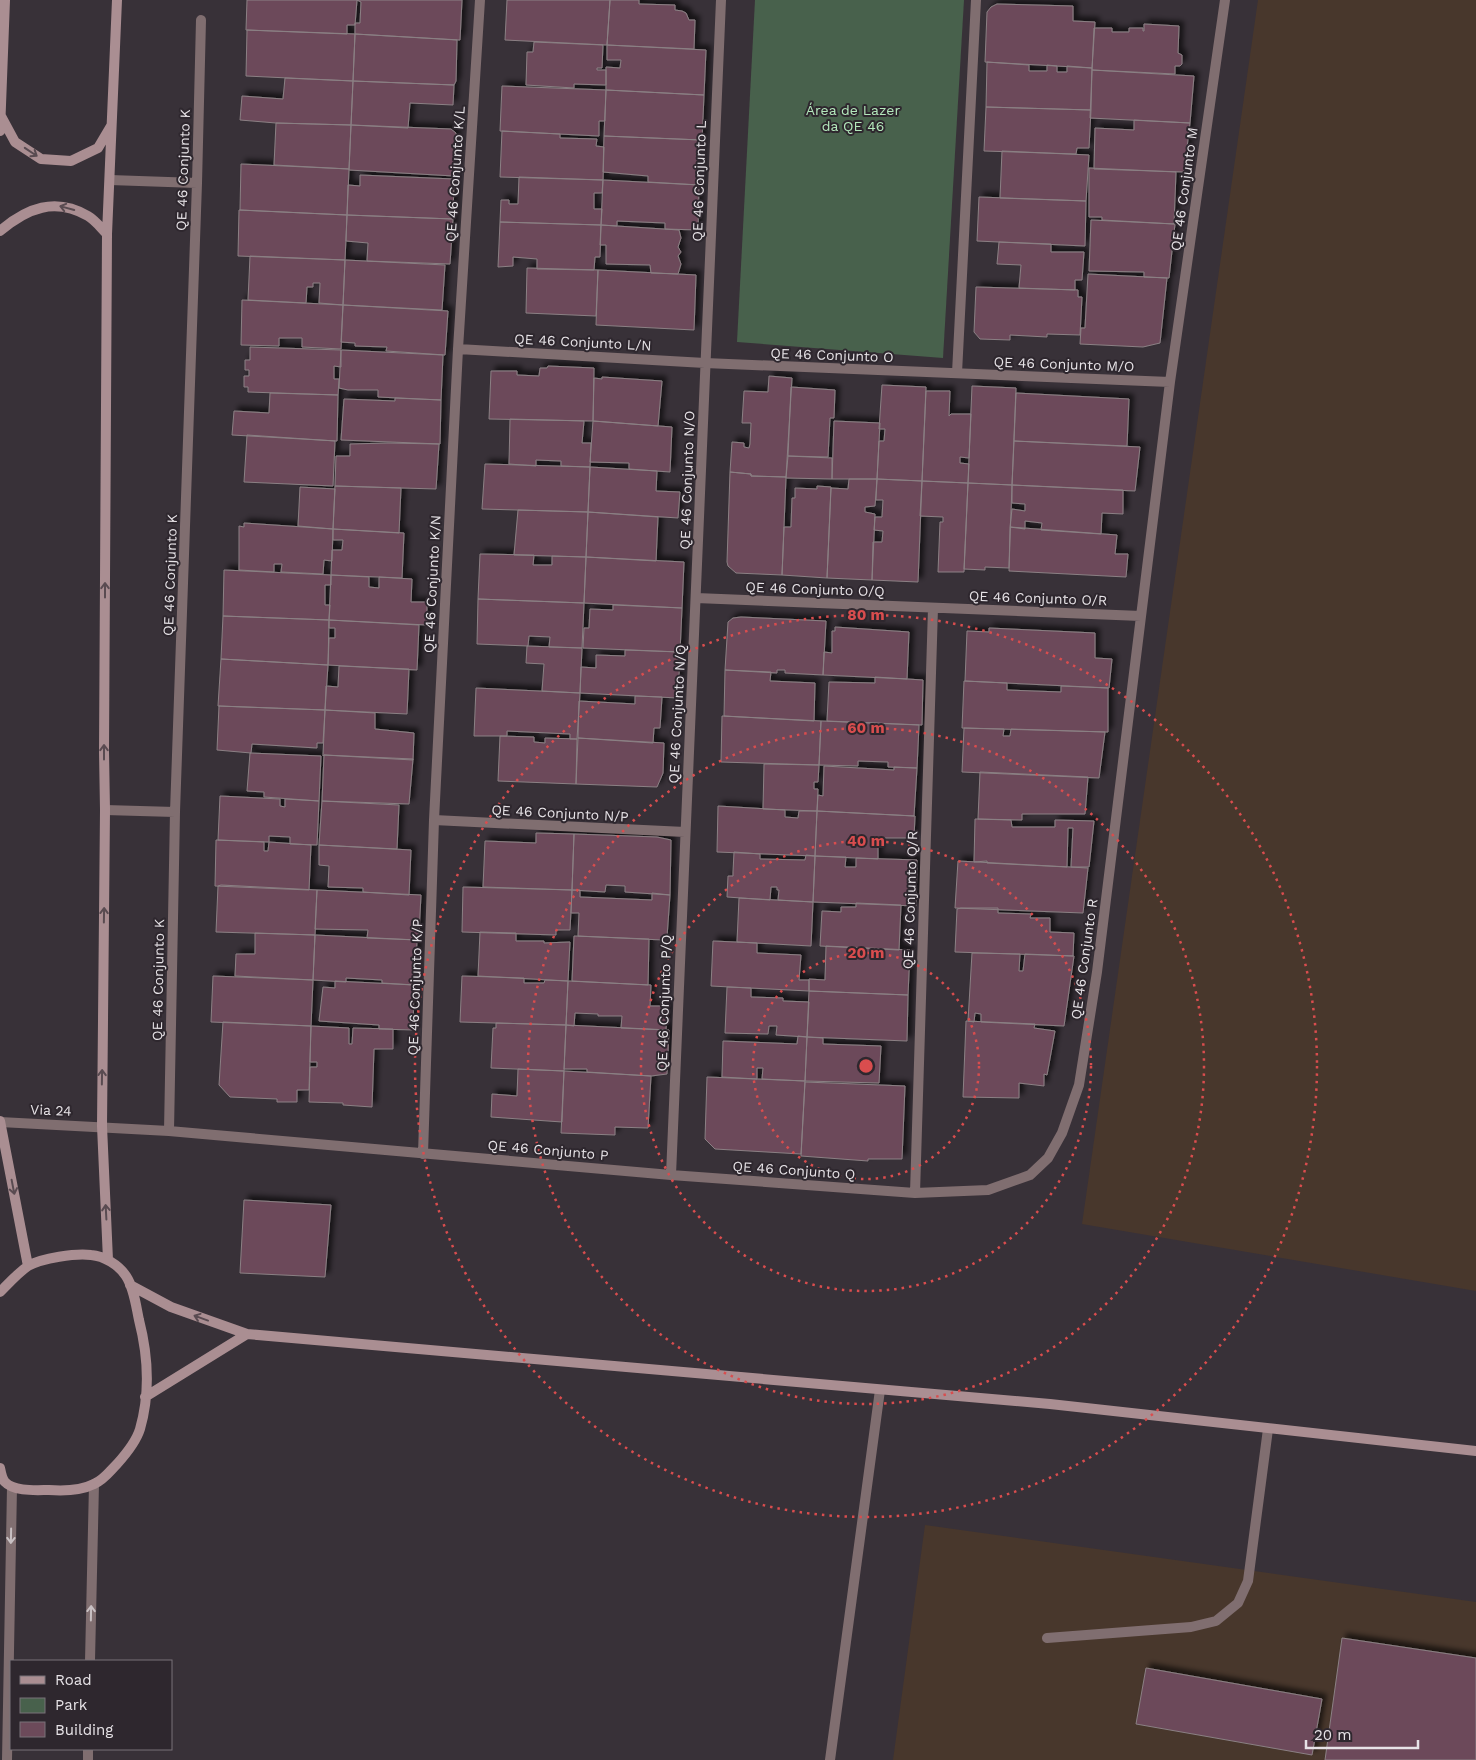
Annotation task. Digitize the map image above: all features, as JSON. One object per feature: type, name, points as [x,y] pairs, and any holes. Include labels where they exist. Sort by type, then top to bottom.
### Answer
[{"type":"street","points":[[0,131],[1,54],[5,0]]},
{"type":"street","points":[[108,1260],[102,1126],[107,234],[117,0]]},
{"type":"street","name":"QE 46 Conjunto K/L","points":[[458,349],[480,0]]},
{"type":"street","name":"QE 46 Conjunto L","points":[[706,363],[721,0]]},
{"type":"street","points":[[957,373],[976,0]]},
{"type":"street","name":"QE 46 Conjunto M","points":[[1170,382],[1225,0]]},
{"type":"street","name":"QE 46 Conjunto K","points":[[169,1131],[175,812],[201,20]]},
{"type":"street","points":[[1,116],[15,142],[41,159],[71,161],[98,148],[112,123]]},
{"type":"street","points":[[110,180],[197,183]]},
{"type":"street","points":[[0,231],[15,217],[40,207],[65,206],[89,216],[107,234]]},
{"type":"street","name":"QE 46 Conjunto L/N","points":[[458,349],[706,363]]},
{"type":"street","name":"QE 46 Conjunto K/N","points":[[434,820],[458,349]]},
{"type":"street","name":"QE 46 Conjunto O","points":[[706,363],[957,373]]},
{"type":"street","name":"QE 46 Conjunto N/O","points":[[696,598],[706,363]]},
{"type":"street","name":"QE 46 Conjunto M/O","points":[[957,373],[1170,382]]},
{"type":"street","points":[[1141,616],[1170,382]]},
{"type":"street","name":"QE 46 Conjunto O/Q","points":[[696,598],[933,608]]},
{"type":"street","name":"QE 46 Conjunto N/Q","points":[[685,832],[696,598]]},
{"type":"street","name":"QE 46 Conjunto O/R","points":[[933,608],[1141,616]]},
{"type":"street","name":"QE 46 Conjunto Q/R","points":[[915,1193],[933,608]]},
{"type":"street","name":"QE 46 Conjunto R","points":[[915,1193],[988,1190],[1030,1175],[1048,1158],[1062,1133],[1079,1085],[1097,972],[1141,616]]},
{"type":"street","points":[[105,810],[175,812]]},
{"type":"street","name":"QE 46 Conjunto N/P","points":[[434,820],[685,832]]},
{"type":"street","name":"QE 46 Conjunto K/P","points":[[423,1154],[434,820]]},
{"type":"street","name":"QE 46 Conjunto P/Q","points":[[671,1175],[685,832]]},
{"type":"street","points":[[0,1122],[28,1266]]},
{"type":"street","name":"Via 24","points":[[0,1122],[102,1126]]},
{"type":"street","points":[[102,1126],[423,1154]]},
{"type":"street","name":"QE 46 Conjunto P","points":[[423,1154],[671,1175]]},
{"type":"street","name":"QE 46 Conjunto Q","points":[[671,1175],[915,1193]]},
{"type":"street","points":[[0,1292],[28,1266],[38,1262],[78,1255],[92,1255],[108,1260],[123,1273],[130,1285],[142,1332],[146,1376],[145,1397],[139,1430],[130,1448],[106,1476],[94,1484],[52,1490],[12,1487],[5,1482],[1,1474]]},
{"type":"street","points":[[130,1285],[171,1307],[247,1334],[1050,1404],[1476,1451]]},
{"type":"street","points":[[145,1397],[247,1334]]},
{"type":"street","points":[[830,1760],[880,1390]]},
{"type":"street","points":[[1047,1638],[1192,1627],[1216,1621],[1238,1603],[1248,1581],[1268,1429]]},
{"type":"street","points":[[90,1660],[94,1484]]},
{"type":"street","points":[[7,1760],[12,1487]]},
{"type":"shaded area","points":[[1258,0],[1476,0],[1476,1291],[1082,1224]]},
{"type":"shaded area","points":[[925,1525],[1476,1602],[1476,1760],[893,1760]]},
{"type":"green space","name":"Área de Lazer da QE 46","points":[[755,0],[964,0],[943,358],[737,342]]},
{"type":"building","points":[[247,0],[357,0],[355,25],[347,25],[347,34],[246,30]]},
{"type":"building","points":[[357,0],[462,0],[460,40],[355,34],[355,23],[360,23],[361,2]]},
{"type":"building","points":[[507,0],[610,0],[607,45],[505,40]]},
{"type":"building","points":[[610,0],[639,0],[639,4],[675,5],[675,10],[686,13],[689,20],[695,20],[694,49],[607,45]]},
{"type":"building","points":[[997,4],[1073,6],[1073,21],[1095,22],[1092,68],[985,62],[987,12]]},
{"type":"building","points":[[1144,24],[1179,26],[1178,53],[1182,55],[1182,64],[1175,66],[1175,74],[1092,70],[1094,28],[1112,28],[1112,32],[1129,32],[1129,28],[1143,28],[1144,31]]},
{"type":"building","points":[[247,30],[355,34],[353,81],[246,76]]},
{"type":"building","points":[[355,34],[457,40],[456,81],[454,85],[353,81]]},
{"type":"building","points":[[534,42],[603,45],[602,68],[597,68],[597,70],[606,70],[606,85],[574,84],[574,88],[526,85],[527,52],[533,52]]},
{"type":"building","points":[[607,45],[706,50],[704,95],[606,90],[606,67],[620,68],[621,60],[607,60]]},
{"type":"building","points":[[987,62],[1029,65],[1029,71],[1047,71],[1047,65],[1057,66],[1057,72],[1067,72],[1067,66],[1092,68],[1091,110],[986,107]]},
{"type":"building","points":[[1092,70],[1194,76],[1190,123],[1090,118]]},
{"type":"building","points":[[285,78],[353,81],[351,125],[240,120],[242,96],[283,99]]},
{"type":"building","points":[[353,81],[454,85],[453,105],[410,103],[408,128],[351,125]]},
{"type":"building","points":[[502,86],[606,90],[605,121],[599,121],[599,136],[500,131]]},
{"type":"building","points":[[606,90],[704,95],[702,140],[604,136]]},
{"type":"building","points":[[986,107],[1091,110],[1089,148],[1077,148],[1076,154],[984,151]]},
{"type":"building","points":[[1134,120],[1190,123],[1184,172],[1094,169],[1095,128],[1134,130]]},
{"type":"building","points":[[276,123],[351,125],[349,169],[274,165]]},
{"type":"building","points":[[351,125],[451,129],[456,133],[454,176],[349,170]]},
{"type":"building","points":[[502,131],[560,134],[560,138],[597,139],[596,146],[604,147],[603,180],[500,177]]},
{"type":"building","points":[[604,136],[701,140],[700,185],[648,182],[648,176],[603,172]]},
{"type":"building","points":[[1002,151],[1089,155],[1086,201],[1000,198]]},
{"type":"building","points":[[241,164],[349,169],[347,215],[240,210]]},
{"type":"building","points":[[1089,168],[1176,172],[1174,224],[1102,220],[1102,217],[1089,217]]},
{"type":"building","points":[[360,175],[454,179],[453,219],[347,215],[348,185],[360,186]]},
{"type":"building","points":[[519,177],[603,180],[602,193],[594,193],[594,209],[602,209],[601,225],[500,222],[501,200],[509,200],[509,204],[518,204]]},
{"type":"building","points":[[603,180],[699,185],[698,230],[665,229],[665,223],[617,221],[617,226],[601,225]]},
{"type":"building","points":[[979,197],[1086,201],[1085,246],[977,241]]},
{"type":"building","points":[[239,210],[347,215],[345,260],[238,256]]},
{"type":"building","points":[[347,215],[453,219],[450,264],[367,261],[368,243],[346,241]]},
{"type":"building","points":[[1091,220],[1175,224],[1169,278],[1144,277],[1144,272],[1089,271]]},
{"type":"building","points":[[500,222],[601,225],[600,257],[595,257],[594,270],[537,269],[537,259],[513,257],[513,266],[498,267]]},
{"type":"building","points":[[601,225],[679,230],[681,238],[678,247],[681,252],[678,256],[681,264],[678,274],[651,273],[650,265],[606,264],[606,245],[600,245]]},
{"type":"building","points":[[999,242],[1051,244],[1051,252],[1084,252],[1082,280],[1075,280],[1075,290],[1019,288],[1021,265],[997,264]]},
{"type":"building","points":[[250,256],[345,260],[343,305],[319,303],[320,283],[313,283],[313,287],[307,287],[306,303],[248,300]]},
{"type":"building","points":[[345,260],[445,265],[442,310],[343,305]]},
{"type":"building","points":[[527,268],[598,270],[596,316],[526,313]]},
{"type":"building","points":[[598,270],[696,275],[694,330],[596,325]]},
{"type":"building","points":[[1088,274],[1167,278],[1160,343],[1143,347],[1080,344],[1081,328],[1085,328]]},
{"type":"building","points":[[976,287],[1078,290],[1078,297],[1082,297],[1080,335],[1047,334],[1047,337],[1010,335],[1010,340],[980,339],[974,332]]},
{"type":"building","points":[[242,300],[343,305],[341,349],[302,347],[302,338],[279,338],[279,346],[241,345]]},
{"type":"building","points":[[343,305],[448,311],[445,355],[386,351],[387,347],[355,346],[355,343],[341,342]]},
{"type":"building","points":[[250,347],[341,350],[341,367],[334,366],[334,379],[339,379],[338,395],[248,392],[248,387],[244,387],[244,376],[249,376],[249,370],[245,370],[245,360],[250,360]]},
{"type":"building","points":[[341,350],[443,355],[441,400],[378,397],[378,390],[348,390],[339,388]]},
{"type":"building","points":[[548,366],[594,368],[593,421],[489,419],[491,371],[517,371],[517,375],[539,376],[540,368],[547,368]]},
{"type":"building","points":[[769,376],[792,378],[786,477],[751,476],[751,474],[730,472],[732,442],[744,443],[744,447],[749,448],[750,444],[751,423],[742,423],[744,391],[768,392]]},
{"type":"building","points":[[602,377],[662,381],[658,426],[593,421],[594,378],[602,379]]},
{"type":"building","points":[[882,385],[926,387],[922,481],[877,479],[879,441],[884,441],[885,429],[879,429]]},
{"type":"building","points":[[972,386],[1016,388],[1012,485],[968,483]]},
{"type":"building","points":[[791,387],[835,390],[834,418],[830,418],[828,457],[788,456]]},
{"type":"building","points":[[926,391],[950,391],[949,416],[951,414],[971,414],[969,458],[960,457],[960,463],[969,464],[968,483],[922,481]]},
{"type":"building","points":[[270,393],[338,395],[337,441],[232,435],[234,411],[269,413]]},
{"type":"building","points":[[1016,393],[1129,399],[1127,446],[1014,441]]},
{"type":"building","points":[[395,398],[441,400],[440,444],[341,440],[344,399],[395,401]]},
{"type":"building","points":[[510,419],[584,421],[582,443],[591,443],[590,467],[561,466],[561,461],[536,460],[536,466],[509,464]]},
{"type":"building","points":[[593,421],[672,427],[670,472],[629,469],[629,463],[590,462]]},
{"type":"building","points":[[834,421],[880,423],[877,479],[832,479]]},
{"type":"building","points":[[247,435],[335,441],[333,486],[244,482]]},
{"type":"building","points":[[1014,441],[1140,447],[1135,491],[1012,485]]},
{"type":"building","points":[[350,444],[439,444],[436,489],[335,486],[336,456],[350,456]]},
{"type":"building","points":[[788,456],[832,458],[832,479],[786,478]]},
{"type":"building","points":[[485,464],[590,467],[588,512],[482,509]]},
{"type":"building","points":[[590,467],[657,471],[656,491],[680,492],[678,518],[588,512]]},
{"type":"building","points":[[730,472],[751,474],[751,476],[786,477],[782,575],[736,573],[728,566]]},
{"type":"building","points":[[849,479],[877,479],[875,506],[865,507],[865,512],[875,514],[872,580],[827,578],[831,488],[848,489]]},
{"type":"building","points":[[877,479],[922,481],[918,582],[872,580],[873,542],[882,542],[883,531],[874,530],[875,517],[882,517],[883,500],[876,500]]},
{"type":"building","points":[[922,481],[968,483],[964,572],[938,572],[940,522],[943,522],[943,517],[920,516]]},
{"type":"building","points":[[968,483],[1012,485],[1009,568],[985,567],[985,570],[964,569]]},
{"type":"building","points":[[1012,485],[1123,490],[1123,514],[1102,513],[1101,534],[1041,530],[1042,523],[1025,521],[1025,529],[1010,527],[1012,509],[1025,511],[1025,504],[1012,503]]},
{"type":"building","points":[[335,486],[401,488],[399,533],[333,529]]},
{"type":"building","points":[[817,486],[831,487],[827,578],[782,575],[784,527],[791,527],[792,498],[795,498],[795,488],[817,489]]},
{"type":"building","points":[[300,487],[335,489],[333,529],[298,526]]},
{"type":"building","points":[[518,510],[588,512],[586,557],[514,555]]},
{"type":"building","points":[[588,512],[658,517],[656,561],[586,557]]},
{"type":"building","points":[[244,523],[333,529],[332,561],[324,560],[323,574],[281,572],[282,564],[274,564],[274,572],[239,570],[239,526],[244,527]]},
{"type":"building","points":[[1010,527],[1117,535],[1115,554],[1128,554],[1126,577],[1009,571]]},
{"type":"building","points":[[333,529],[404,533],[402,578],[331,575],[332,550],[342,550],[343,540],[333,540]]},
{"type":"building","points":[[480,554],[534,555],[533,565],[552,565],[552,556],[586,557],[584,603],[478,599]]},
{"type":"building","points":[[586,557],[684,562],[682,608],[584,603]]},
{"type":"building","points":[[224,570],[331,575],[331,585],[325,585],[325,605],[330,605],[329,620],[223,616]]},
{"type":"building","points":[[331,575],[369,577],[369,587],[379,588],[379,577],[412,579],[411,602],[427,602],[427,625],[329,620]]},
{"type":"building","points":[[478,599],[584,603],[582,648],[549,647],[550,637],[529,636],[528,646],[477,644]]},
{"type":"building","points":[[613,605],[682,608],[680,652],[583,648],[584,628],[589,628],[590,609],[613,610]]},
{"type":"building","points":[[223,616],[329,620],[328,665],[221,659]]},
{"type":"building","points":[[733,618],[826,621],[823,675],[785,673],[785,670],[777,670],[777,673],[725,670],[728,622]]},
{"type":"building","points":[[329,620],[419,625],[417,670],[328,665],[329,638],[335,638],[335,628],[329,628]]},
{"type":"building","points":[[835,627],[909,632],[907,679],[823,675],[824,652],[832,653],[832,631],[835,631]]},
{"type":"building","points":[[989,628],[1095,633],[1095,658],[1112,659],[1109,688],[965,681],[967,631],[989,632]]},
{"type":"building","points":[[527,646],[582,648],[580,693],[542,691],[544,664],[526,663]]},
{"type":"building","points":[[625,650],[680,652],[678,698],[580,693],[581,667],[596,668],[596,655],[625,656]]},
{"type":"building","points":[[221,659],[328,665],[325,710],[218,706]]},
{"type":"building","points":[[339,666],[409,669],[407,714],[325,710],[326,686],[338,687]]},
{"type":"building","points":[[725,670],[771,672],[770,681],[815,683],[814,721],[724,716]]},
{"type":"building","points":[[875,677],[923,680],[922,725],[827,721],[829,682],[875,683]]},
{"type":"building","points":[[964,681],[1007,683],[1007,690],[1061,692],[1061,686],[1108,688],[1108,732],[962,728]]},
{"type":"building","points":[[476,688],[580,693],[577,739],[570,739],[570,734],[507,731],[507,736],[474,736]]},
{"type":"building","points":[[635,696],[662,697],[660,728],[654,728],[653,743],[578,738],[579,701],[635,704]]},
{"type":"building","points":[[219,706],[325,710],[323,743],[317,743],[317,748],[252,744],[251,753],[217,750]]},
{"type":"building","points":[[325,710],[375,713],[375,729],[414,733],[413,760],[323,756]]},
{"type":"building","points":[[722,716],[821,721],[819,765],[721,762]]},
{"type":"building","points":[[821,721],[919,725],[917,768],[888,767],[888,762],[858,761],[858,766],[819,765]]},
{"type":"building","points":[[964,728],[1004,729],[1003,736],[1010,736],[1011,729],[1105,732],[1099,778],[962,772]]},
{"type":"building","points":[[500,736],[534,737],[534,742],[545,743],[545,738],[577,739],[576,784],[498,781]]},
{"type":"building","points":[[578,738],[664,743],[663,773],[657,787],[576,784]]},
{"type":"building","points":[[250,753],[321,756],[319,801],[264,797],[264,792],[247,791]]},
{"type":"building","points":[[324,755],[413,759],[409,804],[322,801]]},
{"type":"building","points":[[764,764],[819,765],[818,782],[814,782],[814,789],[818,789],[817,811],[763,809]]},
{"type":"building","points":[[824,766],[894,770],[894,767],[917,768],[914,816],[817,811],[818,795],[823,796]]},
{"type":"building","points":[[980,772],[1088,777],[1085,814],[1022,814],[1022,820],[978,819]]},
{"type":"building","points":[[220,796],[280,799],[280,806],[285,807],[285,799],[319,801],[317,845],[290,844],[290,837],[269,836],[269,842],[218,840]]},
{"type":"building","points":[[322,801],[399,805],[397,849],[319,845]]},
{"type":"building","points":[[718,806],[785,810],[785,817],[798,818],[799,811],[817,811],[815,856],[717,852]]},
{"type":"building","points":[[817,811],[915,816],[914,838],[878,838],[878,859],[815,856]]},
{"type":"building","points":[[975,819],[1011,820],[1012,827],[1055,827],[1055,820],[1094,821],[1089,867],[1071,867],[1073,828],[1068,828],[1067,867],[987,863],[987,861],[974,862]]},
{"type":"building","points":[[536,833],[574,834],[572,890],[483,887],[485,841],[536,843]]},
{"type":"building","points":[[574,834],[657,837],[671,840],[670,895],[625,892],[625,886],[606,885],[605,892],[572,890]]},
{"type":"building","points":[[216,840],[264,842],[264,851],[268,851],[269,842],[311,845],[309,890],[215,886]]},
{"type":"building","points":[[319,845],[411,850],[409,895],[363,892],[363,888],[328,887],[329,866],[319,865]]},
{"type":"building","points":[[734,852],[760,854],[760,859],[805,860],[806,855],[815,856],[813,902],[778,900],[779,890],[777,890],[777,887],[771,887],[770,900],[727,897],[728,876],[733,876]]},
{"type":"building","points":[[815,856],[846,857],[845,867],[856,867],[856,858],[917,860],[916,906],[813,902]]},
{"type":"building","points":[[958,861],[1088,868],[1083,913],[955,908]]},
{"type":"building","points":[[218,886],[317,890],[315,935],[216,932]]},
{"type":"building","points":[[463,887],[572,890],[570,930],[556,930],[556,935],[462,932]]},
{"type":"building","points":[[317,890],[421,895],[417,940],[367,938],[368,930],[315,929]]},
{"type":"building","points":[[572,890],[580,890],[580,897],[652,900],[652,893],[670,895],[667,937],[663,940],[578,936],[579,913],[571,913]]},
{"type":"building","points":[[739,898],[813,902],[811,946],[737,942]]},
{"type":"building","points":[[856,903],[901,905],[899,950],[820,946],[822,911],[841,912],[841,907],[856,907]]},
{"type":"building","points":[[998,908],[998,913],[1031,914],[1030,918],[1050,918],[1050,932],[1074,933],[1073,956],[955,952],[957,909]]},
{"type":"building","points":[[480,932],[516,933],[516,941],[570,942],[568,981],[478,976]]},
{"type":"building","points":[[255,933],[315,935],[313,980],[235,976],[236,954],[255,954]]},
{"type":"building","points":[[315,935],[417,940],[415,985],[382,983],[382,980],[346,978],[346,982],[313,980]]},
{"type":"building","points":[[574,936],[649,939],[648,985],[572,981]]},
{"type":"building","points":[[713,941],[757,943],[757,953],[801,955],[799,980],[809,980],[809,991],[711,986]]},
{"type":"building","points":[[826,946],[910,950],[908,995],[809,991],[809,979],[825,980]]},
{"type":"building","points":[[972,953],[1020,954],[1019,971],[1023,971],[1025,954],[1074,956],[1064,1026],[981,1022],[981,1014],[975,1013],[974,1022],[968,1021]]},
{"type":"building","points":[[213,976],[313,980],[311,1026],[211,1022]]},
{"type":"building","points":[[462,976],[524,978],[524,983],[544,983],[545,980],[568,981],[566,1025],[460,1022]]},
{"type":"building","points":[[335,981],[414,985],[413,1030],[379,1029],[379,1025],[319,1021],[323,987],[335,988]]},
{"type":"building","points":[[568,981],[651,985],[650,1006],[667,1006],[666,1030],[621,1028],[622,1016],[598,1016],[598,1014],[575,1013],[574,1026],[566,1025]]},
{"type":"building","points":[[727,987],[751,988],[751,997],[783,998],[783,1001],[809,1002],[807,1037],[776,1035],[777,1026],[769,1026],[768,1034],[725,1033]]},
{"type":"building","points":[[809,991],[908,995],[907,1041],[807,1037]]},
{"type":"building","points":[[966,1021],[1035,1024],[1034,1028],[1055,1031],[1047,1075],[1044,1074],[1044,1086],[1019,1083],[1019,1098],[963,1097]]},
{"type":"building","points":[[223,1022],[311,1026],[309,1090],[297,1090],[297,1102],[277,1102],[277,1099],[230,1097],[219,1085]]},
{"type":"building","points":[[496,1023],[566,1025],[564,1071],[491,1068],[493,1028],[496,1028]]},
{"type":"building","points":[[566,1025],[669,1030],[667,1074],[651,1076],[587,1072],[587,1069],[564,1069]]},
{"type":"building","points":[[311,1026],[349,1028],[349,1044],[352,1044],[353,1028],[393,1029],[393,1049],[374,1049],[372,1107],[343,1105],[343,1103],[309,1102],[310,1067],[317,1067],[317,1062],[310,1062]]},
{"type":"building","points":[[798,1036],[807,1037],[805,1081],[762,1079],[763,1068],[757,1068],[757,1079],[722,1077],[723,1041],[797,1044]]},
{"type":"building","points":[[807,1037],[823,1038],[823,1044],[881,1046],[879,1083],[805,1081]]},
{"type":"building","points":[[518,1069],[564,1071],[562,1122],[491,1117],[492,1094],[517,1096]]},
{"type":"building","points":[[564,1071],[651,1076],[648,1128],[615,1127],[615,1135],[561,1133]]},
{"type":"building","points":[[707,1077],[805,1081],[801,1154],[715,1149],[705,1139]]},
{"type":"building","points":[[805,1082],[905,1086],[902,1159],[868,1159],[868,1161],[801,1156]]},
{"type":"building","points":[[244,1200],[331,1205],[325,1277],[240,1273]]},
{"type":"building","points":[[1342,1638],[1476,1658],[1476,1760],[1325,1760]]},
{"type":"building","points":[[1146,1668],[1322,1699],[1312,1755],[1136,1724]]}]
